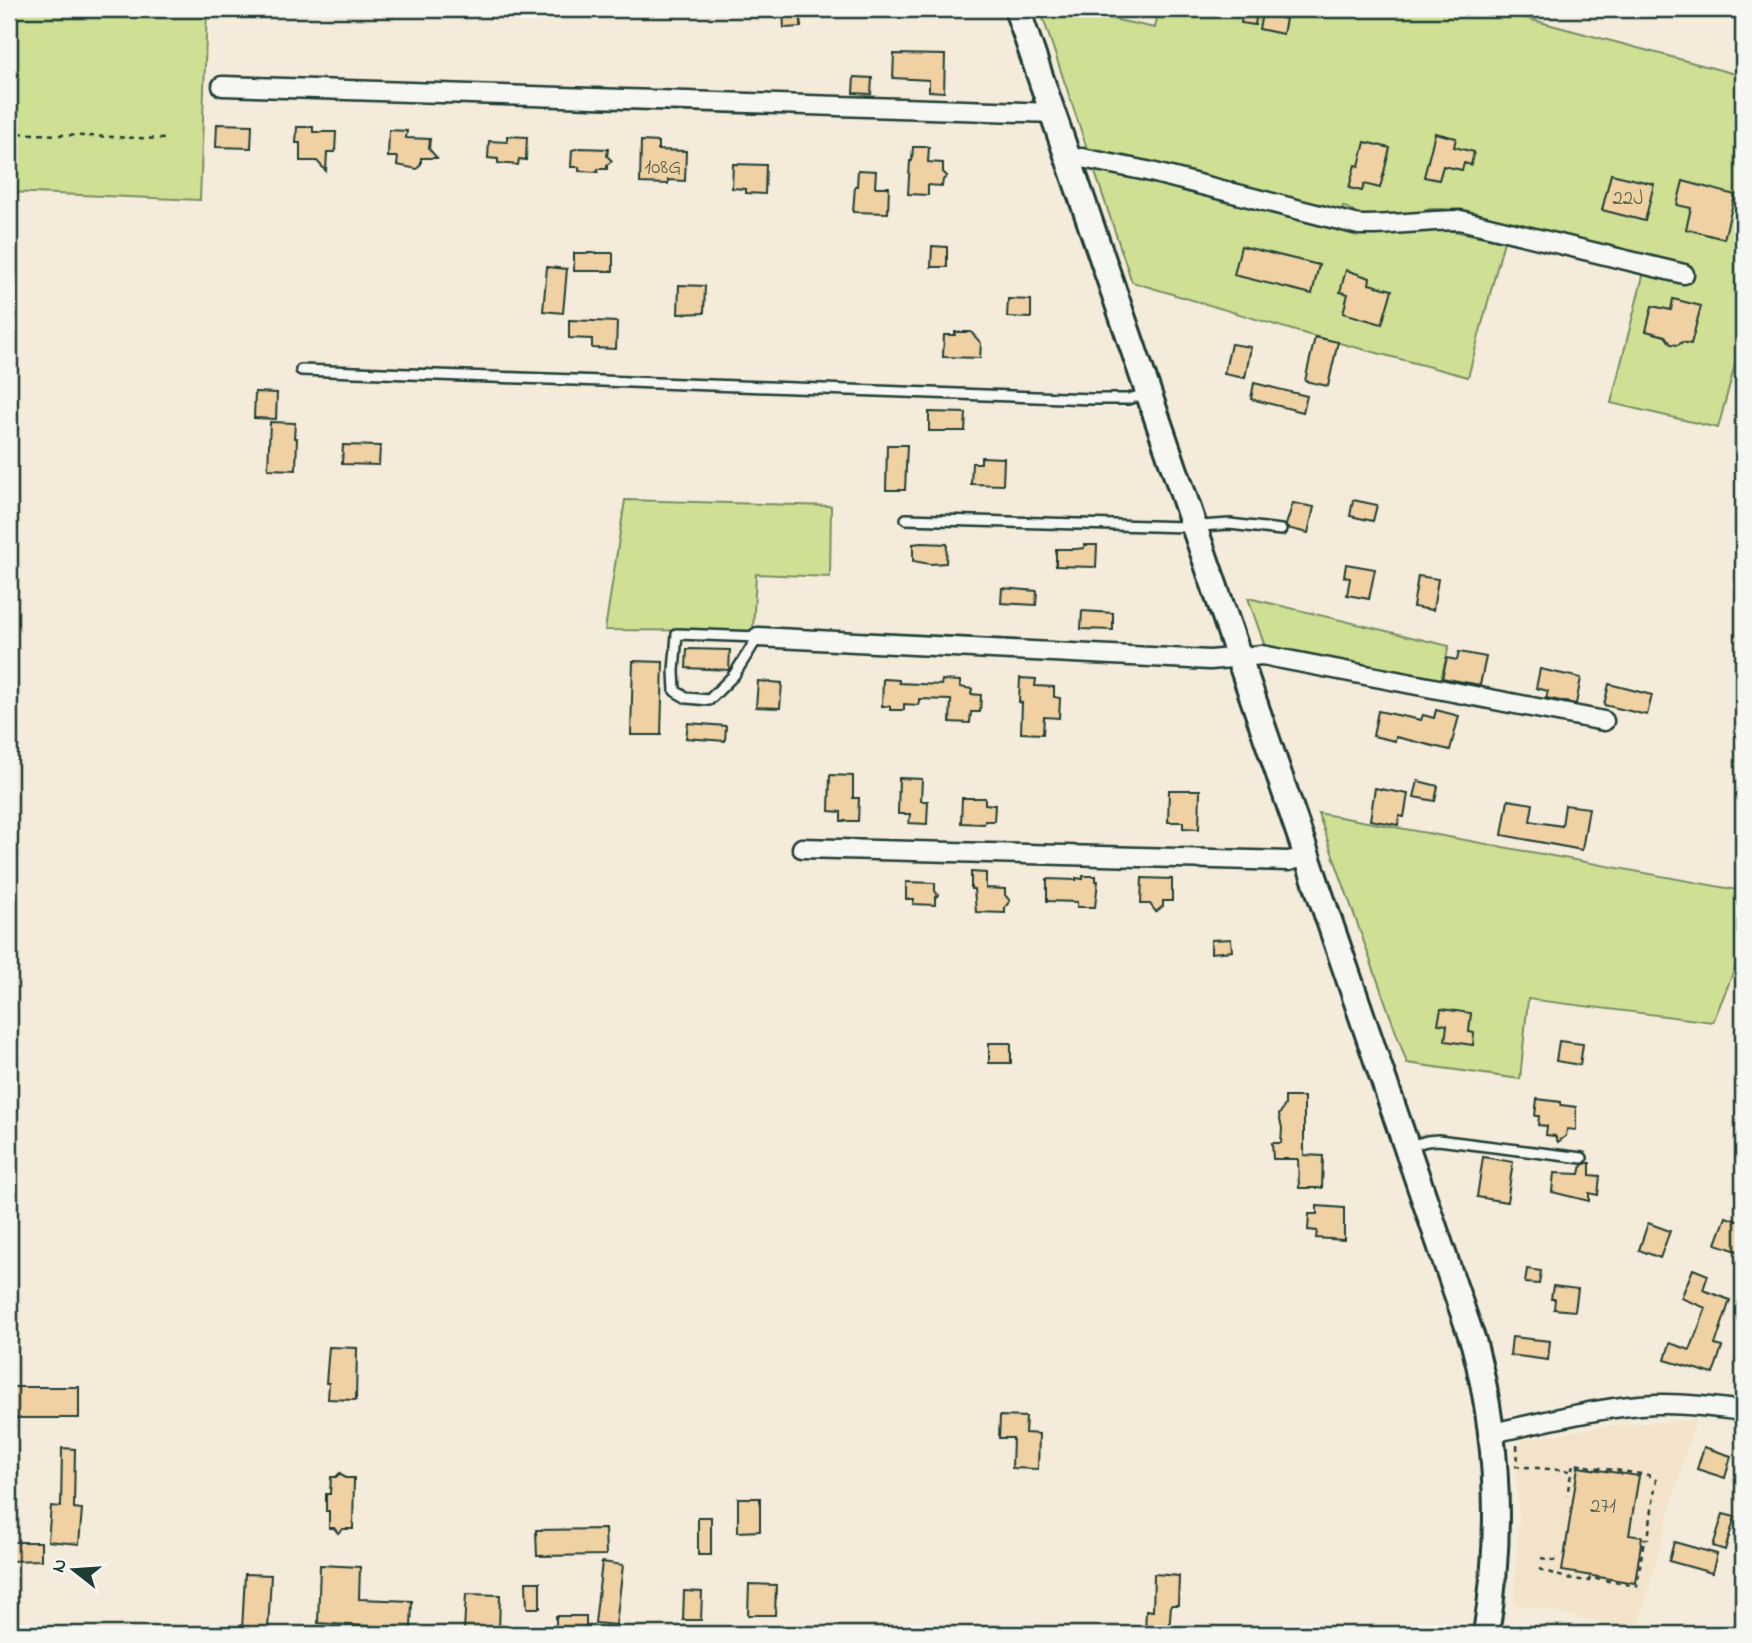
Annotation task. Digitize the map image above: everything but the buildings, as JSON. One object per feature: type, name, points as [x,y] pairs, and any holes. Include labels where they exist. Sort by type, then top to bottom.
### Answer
[{"type":"street","points":[[1017,9],[1407,1147],[1470,1333],[1486,1393],[1504,1430],[1506,1468],[1486,1634]]},
{"type":"street","points":[[222,86],[1053,113]]},
{"type":"street","points":[[1069,160],[1082,158],[1134,169],[1359,225],[1460,220],[1684,274]]},
{"type":"street","points":[[758,637],[1210,660],[1270,656],[1604,721]]},
{"type":"street","points":[[802,848],[1289,861],[1308,856]]},
{"type":"street","points":[[1504,1430],[1606,1409],[1650,1404],[1743,1411]]},
{"type":"lane","points":[[301,369],[1092,399],[1128,399],[1149,394]]},
{"type":"lane","points":[[906,519],[1195,527],[1230,524],[1281,530]]},
{"type":"lane","points":[[677,634],[758,637],[734,675],[709,700],[687,698],[675,691],[677,634]]},
{"type":"lane","points":[[1407,1147],[1427,1140],[1438,1140],[1582,1158]]},
{"type":"path","points":[[9,133],[165,139]]},
{"type":"path","points":[[1504,1430],[1506,1468],[1572,1472]]},
{"type":"path","points":[[1539,1569],[1566,1578],[1590,1581],[1590,1578],[1637,1586],[1644,1539],[1648,1539],[1656,1480],[1648,1475],[1573,1464],[1567,1495]]},
{"type":"path","points":[[1541,1558],[1558,1561]]},
{"type":"shaded area","points":[[1695,1420],[1637,1630],[1514,1603],[1519,1516],[1514,1448],[1527,1439],[1608,1426]]},
{"type":"green space","points":[[9,9],[207,9],[200,200],[9,192]]},
{"type":"green space","points":[[1040,9],[1065,9],[1155,28],[1159,9],[1491,9],[1743,76],[1743,335],[1718,428],[1611,403],[1648,256],[1445,209],[1425,209],[1425,220],[1380,225],[1343,206],[1339,224],[1442,229],[1504,241],[1468,377],[1309,335],[1132,282]]},
{"type":"green space","points":[[625,500],[831,506],[830,577],[756,574],[753,631],[605,630]]},
{"type":"green space","points":[[1248,598],[1449,646],[1438,692],[1269,658]]},
{"type":"green space","points":[[1318,813],[1743,891],[1743,949],[1713,1022],[1528,999],[1520,1079],[1407,1063]]}]
